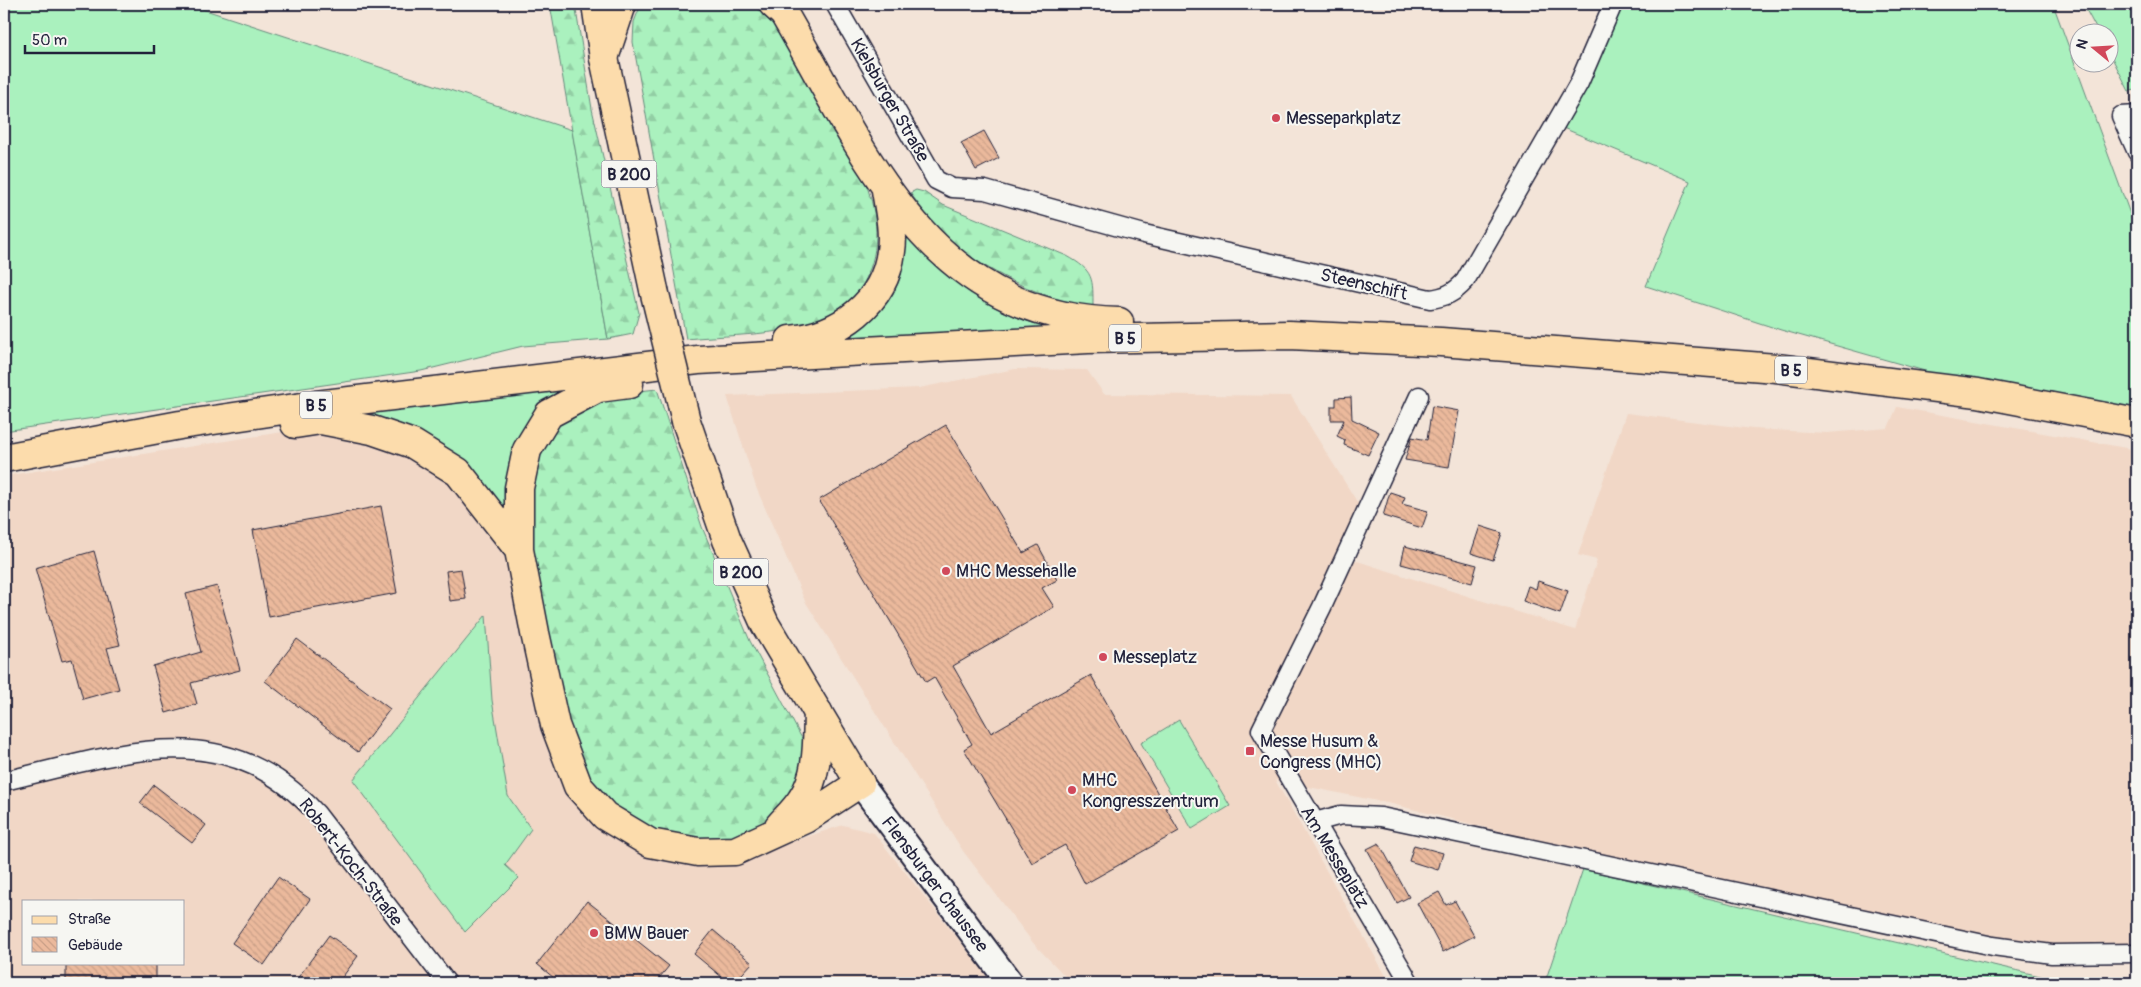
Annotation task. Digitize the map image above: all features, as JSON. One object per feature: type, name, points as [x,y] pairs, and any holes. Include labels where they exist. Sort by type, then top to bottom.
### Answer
[{"type":"main road","name":"B 200","points":[[596,4],[604,58],[654,290],[686,421],[735,557],[765,624],[860,783]]},
{"type":"main road","points":[[604,58],[622,4]]},
{"type":"main road","points":[[773,4],[784,14],[886,190],[943,255],[987,286],[1009,298],[1042,311],[1089,322],[1261,326],[1289,335]]},
{"type":"main road","points":[[698,360],[712,348],[804,339],[823,334],[844,324],[856,315],[874,294],[886,270],[891,251],[890,216],[886,190]]},
{"type":"main road","name":"B 5","points":[[4,458],[180,426],[453,387],[698,360],[1088,339],[1289,335],[1441,342],[1776,368],[1978,393],[2137,423]]},
{"type":"main road","points":[[730,357],[706,373],[598,388],[549,414],[527,450],[519,488],[519,550],[555,725],[578,786],[606,816],[650,843],[698,852],[735,850],[805,818],[860,783]]},
{"type":"main road","points":[[180,426],[203,437],[321,420],[372,430],[413,444],[458,472],[519,550]]},
{"type":"main road","points":[[773,833],[802,799],[811,780],[817,751],[818,712]]},
{"type":"main road","name":"Flensburger Chaussee","points":[[860,783],[1010,983]]},
{"type":"street","name":"Kielsburger Straße","points":[[835,4],[936,180],[952,188]]},
{"type":"street","name":"Steenschift","points":[[952,188],[985,190],[1154,236],[1430,299],[1443,298],[1455,292],[1465,281],[1579,83],[1613,4]]},
{"type":"street","points":[[2129,116],[2137,152]]},
{"type":"street","name":"Am Messeplatz","points":[[1410,983],[1261,730],[1322,607],[1419,396]]},
{"type":"street","name":"Robert-Koch-Straße","points":[[4,781],[109,757],[172,748],[189,748],[232,757],[262,769],[292,790],[316,812],[447,983]]},
{"type":"street","points":[[1315,822],[1341,814],[1381,817],[1993,946],[2052,954],[2137,953]]},
{"type":"shaded area","points":[[1015,369],[1087,370],[1104,394],[1291,396],[1369,521],[1354,560],[1575,630],[1597,560],[1578,555],[1626,413],[1753,429],[1827,433],[1888,428],[1897,407],[2137,450],[2137,953],[2006,944],[1586,853],[1392,804],[1275,780],[1390,983],[1072,983],[1034,944],[963,851],[805,601],[756,487],[727,396],[919,388]]},
{"type":"shaded area","points":[[321,426],[371,435],[455,476],[736,860],[843,825],[874,833],[993,983],[4,983],[4,476]]},
{"type":"green space","points":[[4,4],[187,4],[572,130],[608,339],[523,346],[421,371],[4,431]]},
{"type":"green space","points":[[550,4],[575,4],[592,109],[639,313],[633,334],[608,339]]},
{"type":"green space","points":[[641,4],[757,4],[783,34],[853,155],[864,178],[872,202],[876,225],[875,250],[864,283],[844,307],[828,317],[790,329],[747,335],[686,339],[633,42],[634,22]]},
{"type":"green space","points":[[1621,4],[2053,4],[2068,45],[2068,72],[2078,72],[2137,233],[2137,411],[1953,379],[1781,330],[1646,286],[1690,181],[1563,128],[1585,88]]},
{"type":"green space","points":[[2083,4],[2137,4],[2137,90],[2129,91],[2118,70],[2118,22],[2093,22]]},
{"type":"green space","points":[[916,190],[924,192],[943,205],[1076,261],[1090,276],[1093,289],[1093,308],[1051,297],[1028,288],[1006,278],[965,253],[933,223],[910,193]]},
{"type":"green space","points":[[906,230],[930,259],[958,284],[974,295],[990,305],[1024,320],[1065,330],[842,339],[872,319],[892,295],[899,282],[903,266]]},
{"type":"green space","points":[[598,381],[514,537],[461,469],[323,414]]},
{"type":"green space","points":[[657,389],[702,527],[750,641],[806,746],[801,783],[778,816],[734,842],[653,835],[612,809],[585,780],[564,723],[529,552],[533,453],[555,420],[603,395]]},
{"type":"green space","points":[[486,615],[492,700],[508,796],[531,829],[505,865],[519,878],[465,932],[353,780]]},
{"type":"green space","points":[[1179,720],[1230,806],[1192,829],[1141,743]]},
{"type":"green space","points":[[1583,869],[2070,983],[1561,983],[1546,979]]},
{"type":"building","points":[[984,131],[999,158],[976,170],[961,143]]},
{"type":"building","points":[[1351,397],[1352,419],[1379,432],[1368,455],[1344,445],[1345,440],[1337,436],[1344,420],[1331,420],[1331,406],[1336,406],[1336,398]]},
{"type":"building","points":[[1432,406],[1459,411],[1449,467],[1405,460],[1412,437],[1427,440]]},
{"type":"building","points":[[946,425],[1023,553],[1038,545],[1057,580],[1042,588],[1054,607],[953,666],[991,733],[1091,675],[1179,831],[1085,884],[1065,845],[1032,863],[964,749],[972,744],[934,677],[926,682],[819,500]]},
{"type":"building","points":[[1390,492],[1405,497],[1402,504],[1428,511],[1422,528],[1383,516]]},
{"type":"building","points":[[381,506],[397,593],[269,617],[253,530]]},
{"type":"building","points":[[1480,526],[1502,533],[1493,560],[1471,553]]},
{"type":"building","points":[[1405,546],[1477,565],[1472,583],[1401,564]]},
{"type":"building","points":[[94,551],[120,645],[107,648],[119,689],[83,699],[72,659],[62,661],[35,568]]},
{"type":"building","points":[[461,569],[466,599],[450,601],[446,571]]},
{"type":"building","points":[[1538,581],[1568,591],[1560,614],[1523,601],[1528,586],[1536,589]]},
{"type":"building","points":[[217,586],[240,670],[191,683],[197,704],[166,713],[153,666],[201,652],[186,594]]},
{"type":"building","points":[[297,639],[390,709],[358,752],[265,681]]},
{"type":"building","points":[[154,785],[206,825],[192,843],[140,803]]},
{"type":"building","points":[[1379,843],[1409,897],[1397,903],[1367,849]]},
{"type":"building","points":[[1414,845],[1443,853],[1438,870],[1409,861]]},
{"type":"building","points":[[278,877],[310,899],[264,965],[232,943]]},
{"type":"building","points":[[1439,892],[1446,905],[1455,901],[1474,936],[1443,952],[1417,903]]},
{"type":"building","name":"BMW Bauer","points":[[587,901],[669,966],[655,983],[560,983],[537,964]]},
{"type":"building","points":[[713,930],[752,963],[734,983],[729,983],[694,954]]},
{"type":"building","points":[[329,935],[358,956],[338,983],[294,983]]},
{"type":"building","points":[[66,964],[156,964],[156,983],[66,983]]},
{"type":"place","name":"Messeparkplatz","points":[[1276,118]]},
{"type":"place","name":"MHC Messehalle","points":[[946,571]]},
{"type":"place","name":"Messeplatz","points":[[1103,657]]},
{"type":"place","name":"Messe Husum & Congress (MHC)","points":[[1250,751]]},
{"type":"place","name":"MHC Kongresszentrum","points":[[1072,790]]},
{"type":"place","name":"BMW Bauer","points":[[594,933]]}]
